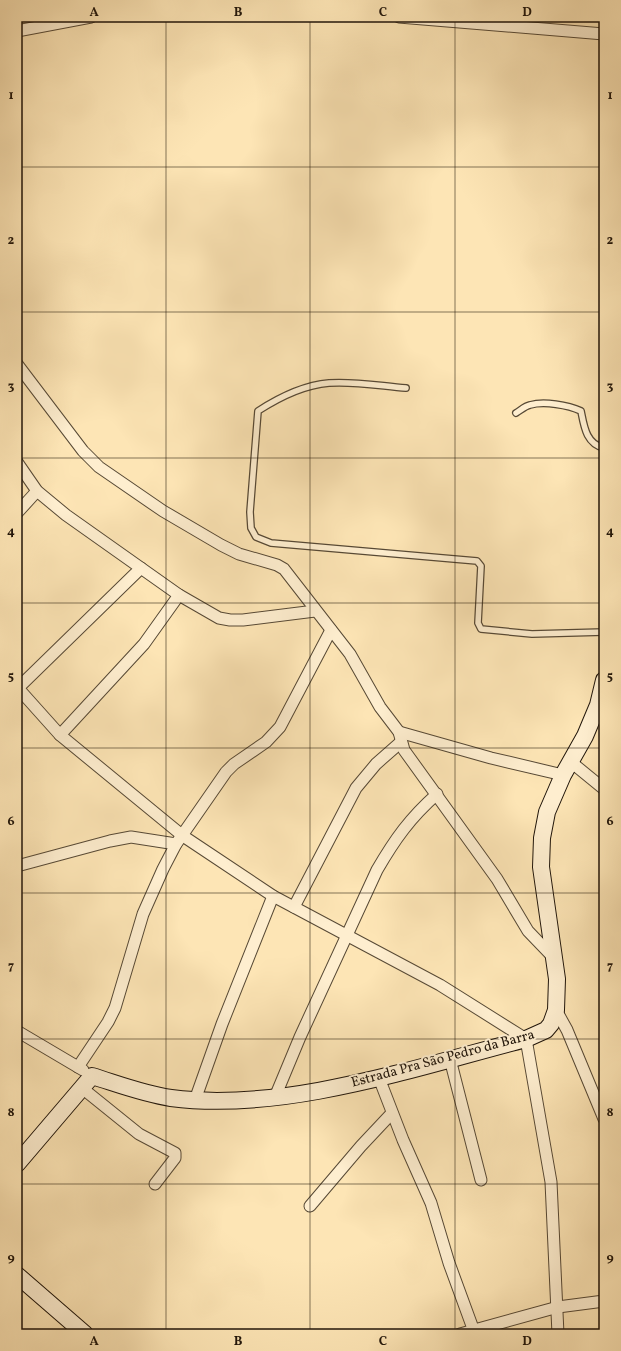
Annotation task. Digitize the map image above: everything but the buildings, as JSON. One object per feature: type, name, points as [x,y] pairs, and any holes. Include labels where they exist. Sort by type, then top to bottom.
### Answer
[{"type":"street","points":[[17,31],[91,17]]},
{"type":"street","points":[[399,17],[604,34]]},
{"type":"street","points":[[17,364],[84,451],[99,467],[163,511],[221,545],[239,554],[277,565],[284,569],[315,611],[350,654],[400,737],[406,754],[437,794],[497,878],[528,931],[552,957]]},
{"type":"street","points":[[17,462],[37,492],[66,515],[179,595],[219,618],[230,620],[315,611]]},
{"type":"street","points":[[17,513],[37,492]]},
{"type":"street","points":[[141,568],[19,693],[60,735],[180,840],[273,896],[440,985],[526,1039],[550,1173],[558,1307],[558,1334]]},
{"type":"street","points":[[60,735],[144,644],[179,595]]},
{"type":"street","points":[[78,1067],[108,1022],[115,1008],[143,914],[163,868],[226,772],[234,764],[266,742],[280,727],[330,630]]},
{"type":"street","name":"Estrada Pra São Pedro da Barra","points":[[87,1082],[195,1100],[275,1097],[379,1078],[526,1039],[546,1030],[551,1024],[556,1010],[557,979],[552,957],[541,867],[541,853],[547,812],[567,768],[585,736],[598,705],[604,680]]},
{"type":"street","points":[[400,737],[491,758],[567,768],[604,789]]},
{"type":"street","points":[[294,907],[356,788],[400,737]]},
{"type":"street","points":[[275,1097],[346,936],[387,853],[414,815],[437,794]]},
{"type":"street","points":[[17,866],[123,838],[180,840]]},
{"type":"street","points":[[195,1100],[222,1024],[273,896]]},
{"type":"street","points":[[556,1010],[567,1030],[604,1117]]},
{"type":"street","points":[[17,1031],[78,1067],[87,1082],[144,1137],[175,1153],[175,1158],[155,1184]]},
{"type":"street","points":[[450,1058],[481,1180]]},
{"type":"street","points":[[379,1078],[392,1113],[431,1203],[448,1263],[474,1331]]},
{"type":"street","points":[[17,1164],[87,1082]]},
{"type":"street","points":[[310,1206],[361,1146],[392,1113]]},
{"type":"street","points":[[17,1275],[85,1334]]},
{"type":"street","points":[[460,1334],[558,1307],[604,1302]]},
{"type":"lane","points":[[406,388],[330,383],[314,386],[272,402],[258,411],[250,512],[251,528],[256,537],[271,543],[477,561],[481,566],[478,623],[481,629],[532,634],[604,632]]},
{"type":"lane","points":[[516,413],[526,406],[537,403],[572,407],[581,411],[588,437],[592,443],[604,448]]}]
